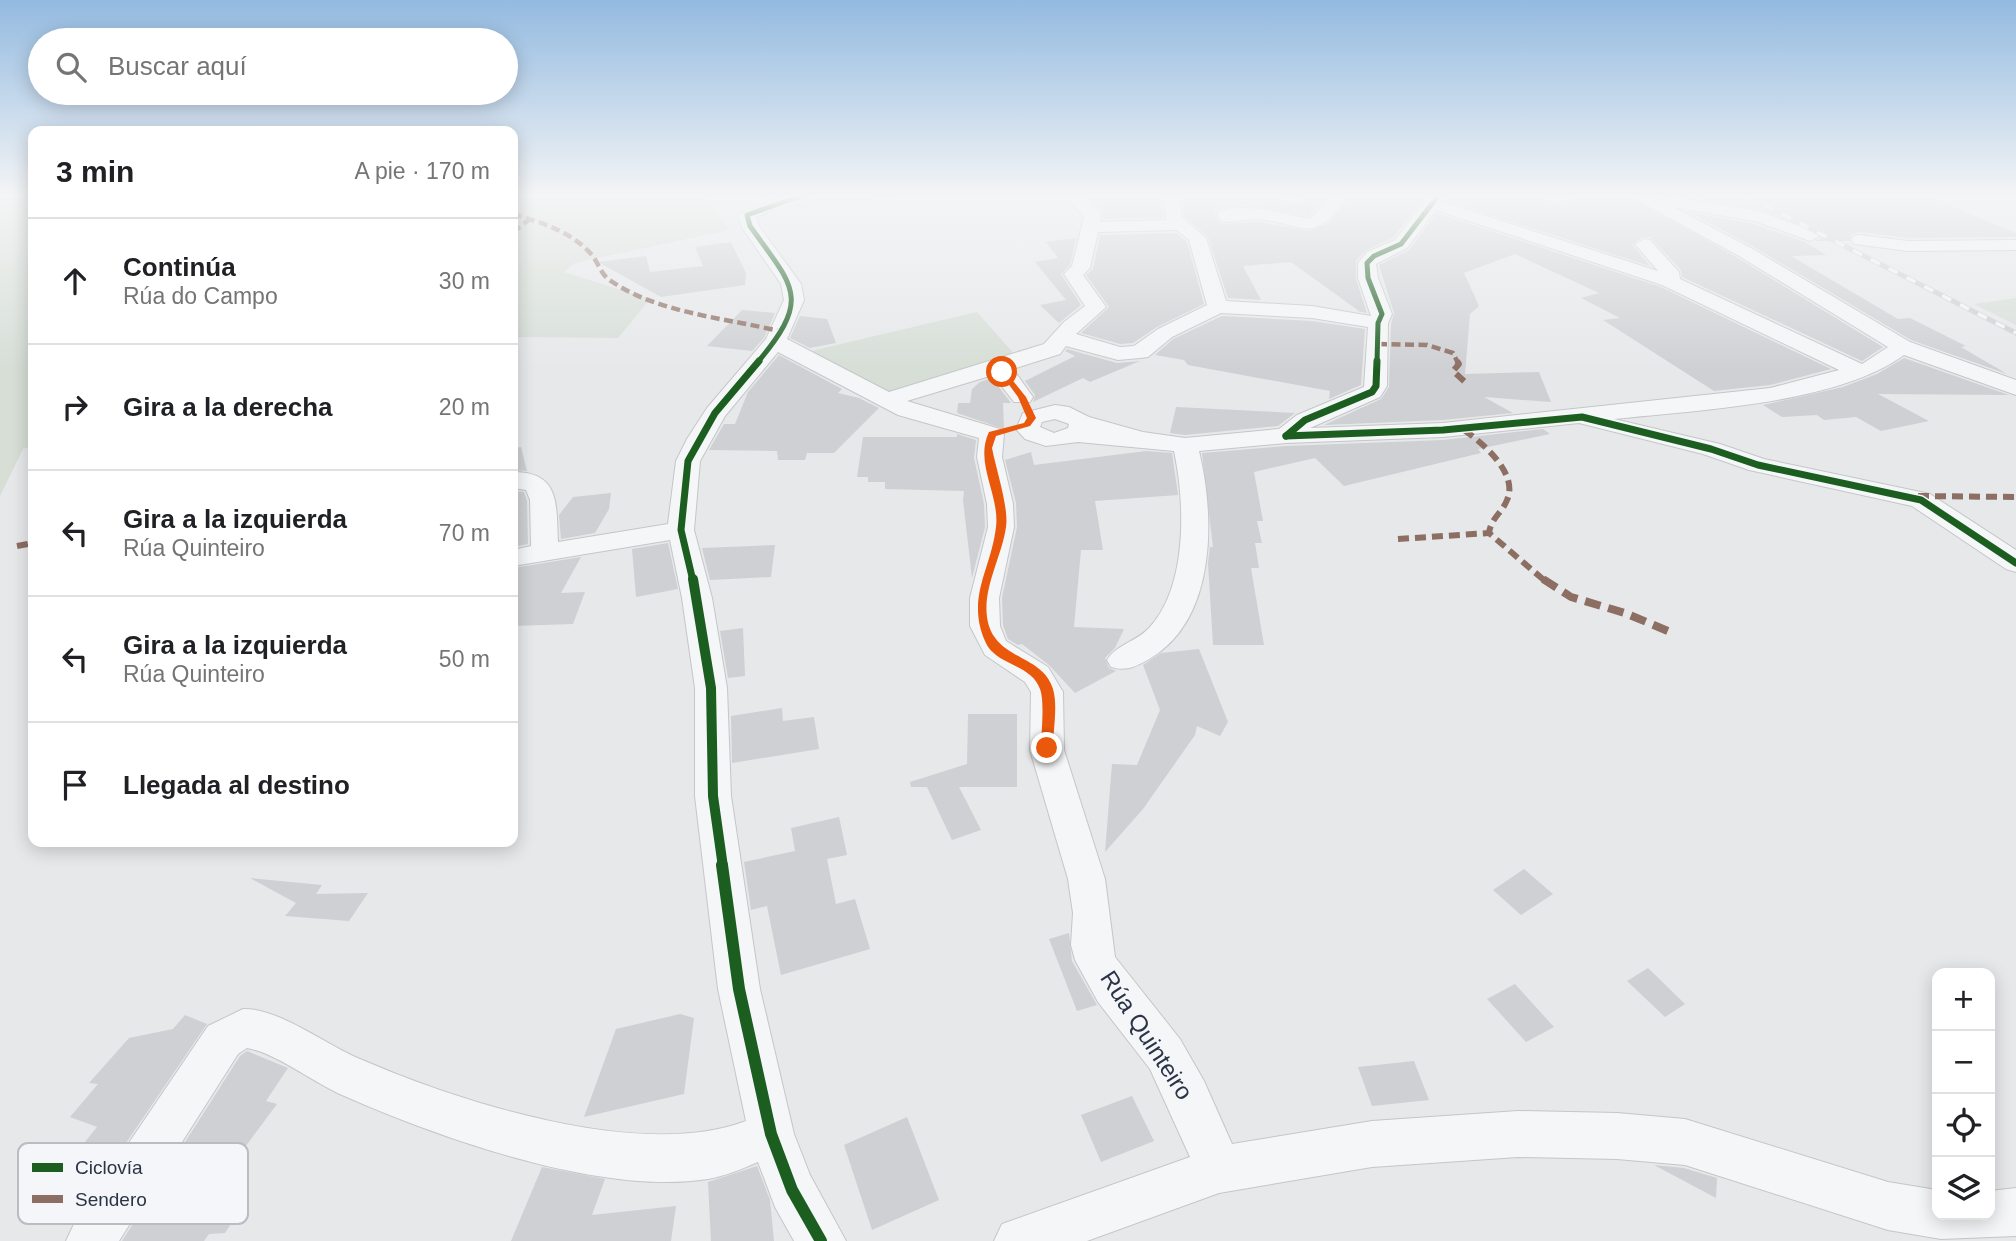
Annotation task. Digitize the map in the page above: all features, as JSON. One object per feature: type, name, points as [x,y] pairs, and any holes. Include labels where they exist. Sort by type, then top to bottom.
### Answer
[{"type":"street","points":[[770,254],[791,284],[794,300],[776,341],[715,413],[688,461],[681,530],[697,598],[711,688],[713,796],[739,989],[771,1134],[812,1236]]},
{"type":"street","points":[[888,400],[1052,349],[1071,326],[1096,307],[1073,274],[1081,268],[1082,254]]},
{"type":"street","points":[[1202,254],[1218,307]]},
{"type":"street","points":[[1286,436],[1305,420],[1372,392],[1376,386],[1378,323],[1382,314],[1368,278],[1367,263],[1379,254]]},
{"type":"street","points":[[1591,254],[1669,281],[1860,371]]},
{"type":"street","points":[[1652,254],[1672,276],[1669,281]]},
{"type":"street","points":[[1748,254],[1902,347],[2016,388]]},
{"type":"street","points":[[1062,339],[1077,340],[1118,354],[1140,352],[1166,333],[1218,307],[1312,312],[1378,323]]},
{"type":"street","points":[[776,341],[792,353],[906,410],[1022,422],[1059,440],[1078,429],[1185,445],[1286,436],[1443,430],[1771,395],[1874,367],[1902,347]]},
{"type":"street","points":[[1002,365],[1002,372],[1022,422]]},
{"type":"street","points":[[1382,408],[1394,421],[1395,431]]},
{"type":"street","points":[[1022,422],[1055,412],[1069,414],[1078,429]]},
{"type":"street","points":[[1582,417],[1625,430],[1711,449],[1758,465],[1921,500],[2016,563]]},
{"type":"street","name":"Rúa Quinteiro","points":[[1022,422],[987,448],[1002,525],[983,597],[982,617],[991,643],[1006,656],[1032,669],[1047,689],[1047,748],[1056,787],[1077,843],[1092,912],[1091,946],[1113,990],[1164,1052],[1191,1098],[1219,1170]]},
{"type":"street","points":[[1122,660],[1149,645],[1161,633],[1187,579],[1196,496],[1185,445]]},
{"type":"street","points":[[518,480],[525,480],[537,486],[543,500],[544,545],[551,551]]},
{"type":"street","points":[[518,557],[681,530]]},
{"type":"street","points":[[155,1143],[223,1040],[234,1031],[252,1029],[342,1073],[438,1110],[548,1141],[629,1157],[698,1157],[735,1148],[771,1134]]},
{"type":"street","points":[[1019,1241],[1219,1170],[1372,1144],[1518,1134],[1617,1136],[1685,1142],[1888,1206],[1932,1213]]},
{"type":"street","points":[[1995,1214],[2016,1212]]},
{"type":"street","points":[[90,1241],[101,1224]]},
{"type":"shaded area","points":[[0,254],[28,254],[28,448],[23,449],[0,496]]},
{"type":"shaded area","points":[[518,254],[617,254],[575,263],[564,272],[650,299],[618,338],[518,337]]},
{"type":"shaded area","points":[[2016,298],[2016,325],[1974,304]]},
{"type":"shaded area","points":[[977,312],[1016,356],[892,393],[807,352]]},
{"type":"building","points":[[698,254],[737,254],[746,273],[745,285],[661,297],[598,262],[646,256],[650,272],[703,266]]},
{"type":"building","points":[[1055,254],[1072,254],[1070,265],[1061,274],[1081,305],[1059,323],[1040,305],[1066,300],[1035,262],[1058,258]]},
{"type":"building","points":[[1096,254],[1190,254],[1204,304],[1157,327],[1133,343],[1120,344],[1081,333],[1109,307],[1086,275],[1093,269]]},
{"type":"building","points":[[1214,254],[1362,254],[1356,261],[1356,279],[1367,313],[1356,311],[1359,311],[1291,262],[1243,266],[1261,300],[1228,298]]},
{"type":"building","points":[[1401,254],[1561,254],[1661,287],[1831,369],[1770,385],[1714,391],[1603,320],[1620,318],[1581,298],[1599,293],[1515,254],[1464,273],[1479,306],[1470,314],[1465,374],[1539,372],[1551,402],[1484,397],[1513,413],[1443,420],[1324,425],[1381,399],[1389,387],[1391,324],[1394,313],[1379,265]]},
{"type":"building","points":[[1612,254],[1640,254],[1650,266]]},
{"type":"building","points":[[1666,254],[1731,254],[1883,347],[1862,361],[1682,277],[1681,270]]},
{"type":"building","points":[[1765,254],[1824,254],[1791,256],[1898,319],[1910,318],[1966,346],[1961,347],[2007,374],[1911,340]]},
{"type":"building","points":[[742,310],[775,313],[764,338],[752,351],[707,346]]},
{"type":"building","points":[[800,316],[827,319],[836,343],[810,348],[790,338]]},
{"type":"building","points":[[1222,316],[1312,321],[1365,329],[1361,385],[1329,399],[1330,391],[1188,365],[1184,360],[1155,355],[1173,339]]},
{"type":"building","points":[[1067,349],[1117,363],[1140,361],[1090,382],[1083,378],[1033,402],[1035,395],[1025,381],[1075,356],[1065,351]]},
{"type":"building","points":[[779,355],[842,389],[838,393],[859,398],[879,408],[834,453],[807,453],[805,460],[778,460],[777,451],[709,450],[724,424],[735,424],[748,392]]},
{"type":"building","points":[[1904,358],[2009,395],[1878,394],[1929,421],[1881,431],[1856,417],[1824,420],[1817,415],[1782,417],[1763,405],[1843,387],[1877,374]]},
{"type":"building","points":[[992,378],[1011,403],[1003,403],[1004,429],[957,413],[958,403],[970,403],[972,389],[980,382]]},
{"type":"building","points":[[1176,407],[1295,413],[1278,426],[1185,435],[1170,433]]},
{"type":"building","points":[[1543,429],[1550,434],[1478,449],[1481,453],[1344,486],[1315,458],[1254,472],[1263,521],[1257,521],[1262,543],[1255,543],[1259,568],[1251,568],[1264,645],[1213,645],[1208,563],[1210,547],[1213,547],[1202,453],[1286,446],[1443,440]]},
{"type":"building","points":[[957,434],[976,440],[974,458],[984,504],[985,527],[972,578],[964,491],[885,489],[885,482],[868,482],[868,477],[857,477],[863,437],[957,437]]},
{"type":"building","points":[[518,447],[521,447],[527,471],[518,470]]},
{"type":"building","points":[[1146,451],[1172,453],[1178,495],[1095,501],[1103,550],[1081,550],[1074,627],[1124,629],[1115,648],[1105,658],[1109,668],[1116,671],[1075,693],[1049,665],[1022,644],[1018,645],[1008,639],[1003,625],[1002,598],[1017,527],[1016,503],[1005,460],[1031,452],[1034,465]]},
{"type":"building","points":[[518,491],[524,492],[527,501],[528,544],[518,546]]},
{"type":"building","points":[[611,493],[609,509],[595,533],[561,539],[559,515],[573,497]]},
{"type":"building","points":[[668,543],[678,589],[636,597],[632,549]]},
{"type":"building","points":[[775,545],[771,577],[710,580],[702,548]]},
{"type":"building","points":[[581,557],[561,593],[585,592],[573,624],[518,626],[518,567]]},
{"type":"building","points":[[743,628],[745,676],[728,678],[720,631]]},
{"type":"building","points":[[1199,649],[1228,722],[1220,736],[1197,726],[1195,735],[1143,809],[1105,852],[1112,764],[1137,765],[1160,710],[1143,665],[1161,653]]},
{"type":"building","points":[[782,708],[783,721],[814,717],[819,749],[732,763],[731,716]]},
{"type":"building","points":[[968,714],[1017,714],[1017,787],[959,787],[981,830],[952,840],[927,787],[911,787],[910,782],[967,764]]},
{"type":"building","points":[[839,817],[847,855],[827,859],[836,904],[855,899],[870,949],[781,975],[767,906],[751,910],[744,862],[795,851],[791,828]]},
{"type":"building","points":[[1524,869],[1553,894],[1521,915],[1493,890]]},
{"type":"building","points":[[250,878],[322,885],[316,894],[368,893],[349,921],[285,916],[296,903]]},
{"type":"building","points":[[1069,933],[1072,961],[1097,1005],[1077,1011],[1049,939]]},
{"type":"building","points":[[1648,968],[1685,1004],[1665,1017],[1627,981]]},
{"type":"building","points":[[1515,984],[1554,1027],[1526,1042],[1487,999]]},
{"type":"building","points":[[680,1014],[694,1018],[684,1094],[584,1117],[616,1029]]},
{"type":"building","points":[[185,1015],[207,1024],[126,1143],[84,1143],[97,1127],[70,1117],[98,1084],[89,1083],[129,1038],[173,1029]]},
{"type":"building","points":[[247,1051],[288,1068],[266,1101],[277,1104],[248,1143],[185,1143],[240,1056]]},
{"type":"building","points":[[1414,1061],[1429,1100],[1372,1106],[1358,1067]]},
{"type":"building","points":[[1132,1096],[1154,1141],[1101,1162],[1081,1115]]},
{"type":"building","points":[[907,1117],[939,1200],[872,1230],[844,1145]]},
{"type":"building","points":[[1654,1165],[1684,1168],[1717,1178],[1716,1198]]},
{"type":"building","points":[[757,1166],[770,1200],[774,1241],[711,1241],[708,1182]]},
{"type":"building","points":[[542,1167],[605,1179],[592,1215],[676,1206],[671,1241],[511,1241]]},
{"type":"building","points":[[133,1224],[231,1224],[225,1233],[209,1234],[204,1241],[122,1241]]},
{"type":"railway","points":[[1860,254],[2016,333]]},
{"type":"marked path","points":[[591,254],[610,281],[627,290],[668,305],[779,331]]},
{"type":"marked path","points":[[1378,344],[1427,345],[1453,353],[1459,364],[1453,371],[1465,382]]},
{"type":"marked path","points":[[1464,430],[1489,451],[1504,471],[1508,482],[1510,492],[1507,501],[1489,528],[1494,539],[1548,583],[1571,597],[1625,613],[1675,634]]},
{"type":"marked path","points":[[1918,496],[2016,497]]},
{"type":"marked path","points":[[1398,539],[1489,533]]},
{"type":"marked path","points":[[17,546],[28,544]]},
{"type":"cycle path","points":[[770,254],[791,284],[794,300],[776,341],[715,413],[688,461],[681,530],[697,598],[711,688],[713,796],[739,989],[771,1134],[792,1190],[821,1241]]},
{"type":"cycle path","points":[[1286,436],[1305,420],[1372,392],[1376,386],[1378,323],[1382,314],[1368,278],[1367,263],[1379,254]]},
{"type":"cycle path","points":[[1286,436],[1443,430],[1582,417],[1625,430],[1711,449],[1758,465],[1921,500],[2016,563]]},
{"type":"route","points":[[1002,372],[1022,397],[1031,418],[1027,425],[992,434],[987,448],[1002,525],[983,597],[982,617],[991,643],[1006,656],[1032,669],[1047,689],[1047,748]]}]
